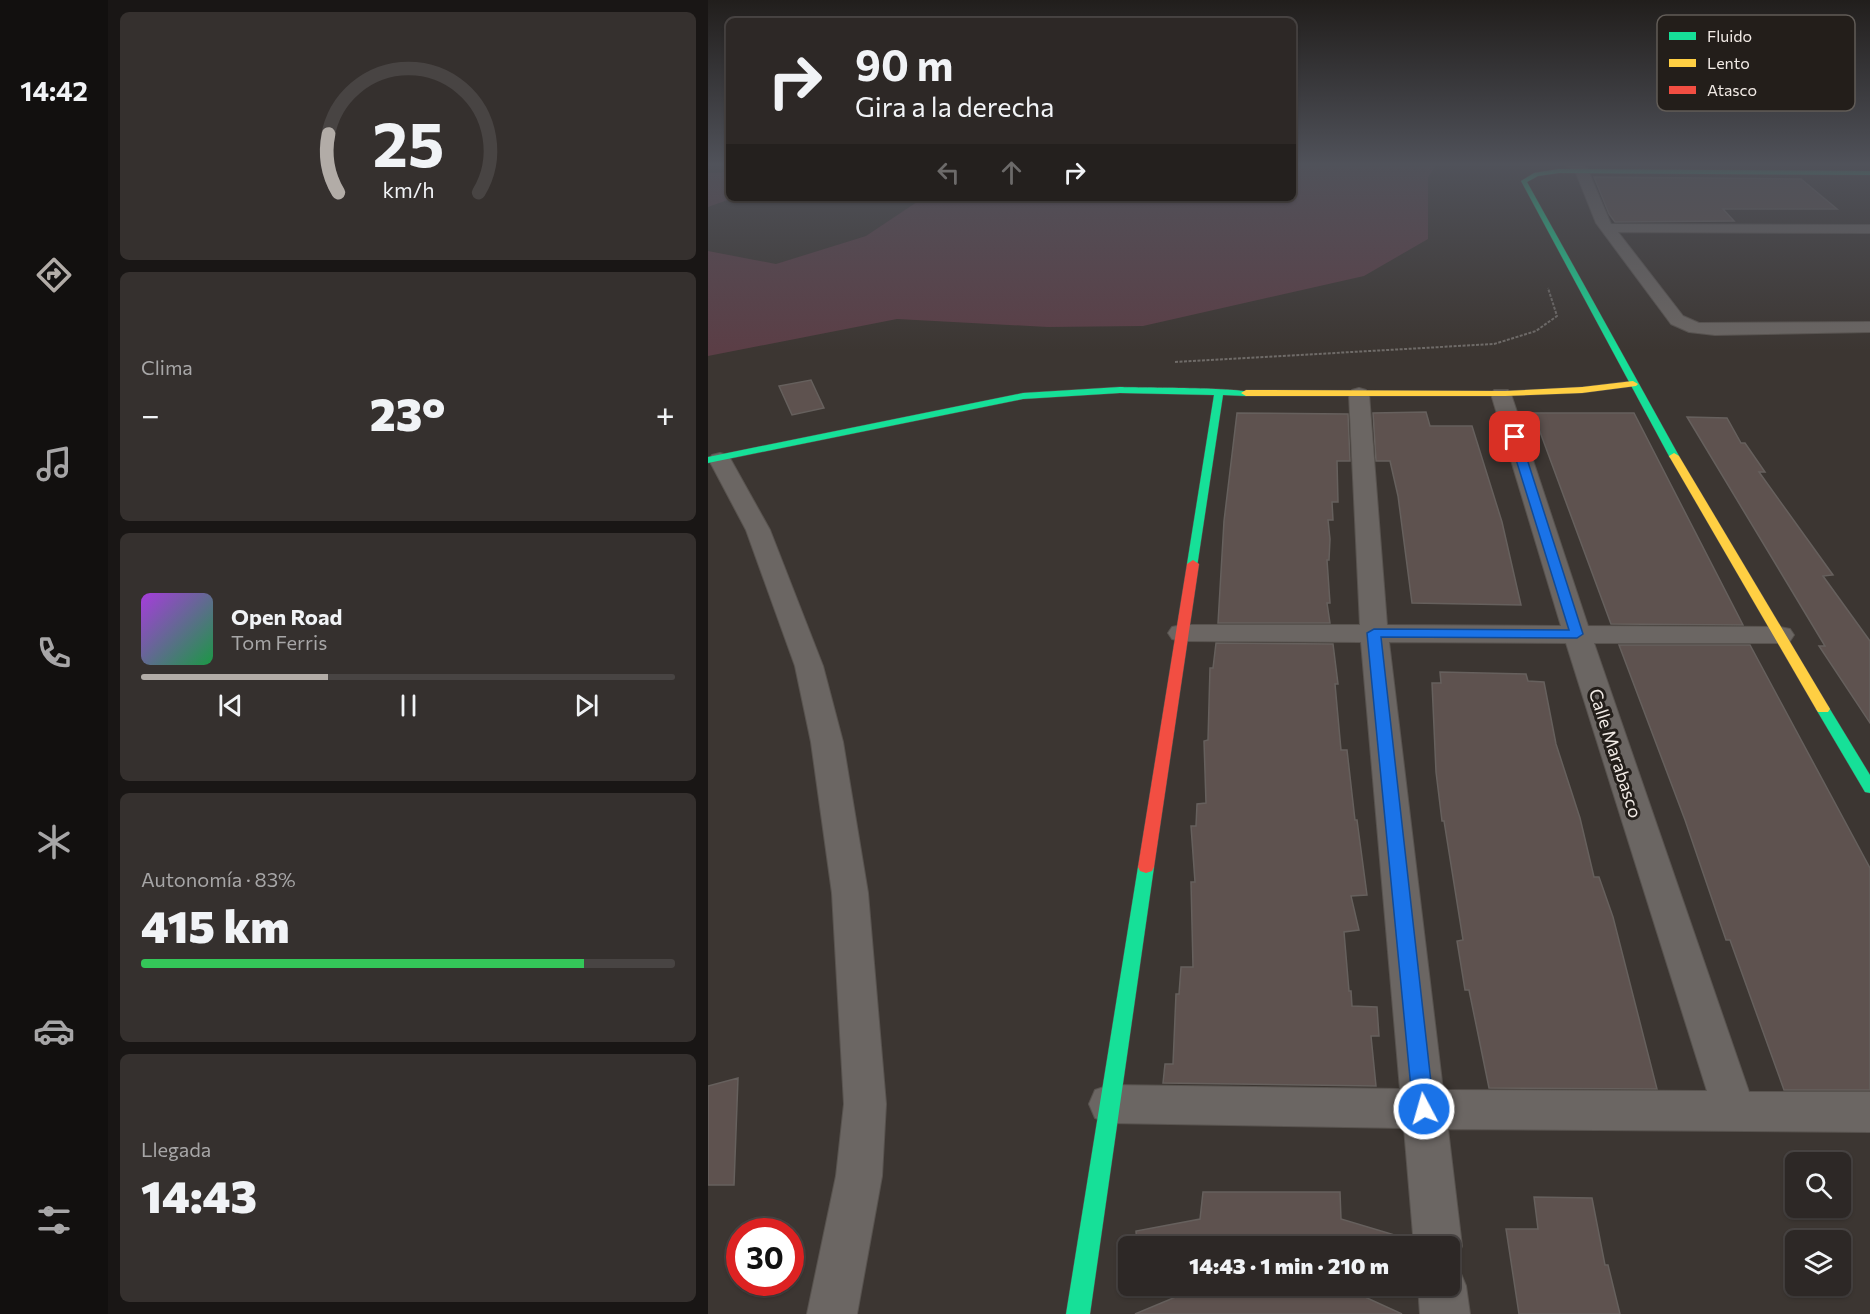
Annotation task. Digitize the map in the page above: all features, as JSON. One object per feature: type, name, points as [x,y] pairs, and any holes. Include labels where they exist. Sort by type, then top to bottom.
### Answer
[{"type":"street","points":[[1548,227],[1618,351],[1633,384],[1870,788]]},
{"type":"street","points":[[1607,228],[1870,229]]},
{"type":"street","points":[[1607,228],[1677,320],[1695,328],[1715,330],[1870,327]]},
{"type":"street","points":[[832,1314],[859,1176],[865,1104],[850,893],[827,742],[809,666],[758,530],[714,460],[1023,396],[1099,389],[1501,394],[1584,390],[1633,384]]},
{"type":"street","points":[[1078,1314],[1219,392]]},
{"type":"street","points":[[1359,394],[1374,633],[1437,1236]]},
{"type":"street","name":"Calle Marabasco","points":[[1501,394],[1577,634],[1734,1110]]},
{"type":"street","points":[[1182,633],[1780,635]]},
{"type":"street","points":[[1110,1104],[1870,1112]]},
{"type":"street","points":[[1443,1296],[1445,1314]]},
{"type":"path","points":[[1169,362],[1494,344],[1521,337],[1550,323],[1557,316],[1545,280],[1561,273],[1574,272]]},
{"type":"shaded area","points":[[879,227],[1428,227],[1428,239],[1364,276],[1143,326],[1048,327],[897,319],[708,356],[708,251],[776,264],[866,236]]},
{"type":"building","points":[[811,380],[824,408],[792,415],[779,386]]},
{"type":"building","points":[[1426,412],[1430,426],[1472,426],[1502,522],[1521,605],[1412,603],[1398,496],[1390,461],[1376,461],[1373,413]]},
{"type":"building","points":[[1237,413],[1348,414],[1350,461],[1337,461],[1338,502],[1332,502],[1333,520],[1328,520],[1330,539],[1329,560],[1327,560],[1330,603],[1327,603],[1330,623],[1218,623],[1224,521]]},
{"type":"building","points":[[1533,413],[1634,413],[1743,625],[1611,624]]},
{"type":"building","points":[[1687,417],[1727,418],[1741,443],[1745,443],[1765,472],[1759,472],[1833,575],[1823,576],[1870,641],[1870,723],[1819,646],[1825,646]]},
{"type":"building","points":[[1216,643],[1333,644],[1338,684],[1335,684],[1341,750],[1347,750],[1367,895],[1351,896],[1359,930],[1344,932],[1349,991],[1351,991],[1352,1006],[1377,1007],[1379,1036],[1371,1036],[1376,1086],[1163,1083],[1165,1064],[1173,1064],[1176,994],[1179,994],[1181,967],[1193,967],[1191,882],[1195,882],[1191,826],[1196,826],[1197,804],[1206,803],[1204,741],[1208,740],[1210,668],[1213,668]]},
{"type":"building","points":[[1619,645],[1750,645],[1870,868],[1870,1090],[1784,1090],[1730,940],[1726,940],[1685,820]]},
{"type":"building","points":[[1440,672],[1526,674],[1528,681],[1544,682],[1556,744],[1580,818],[1594,877],[1599,877],[1613,917],[1657,1089],[1489,1088],[1469,990],[1465,990],[1457,941],[1463,940],[1444,821],[1442,821],[1436,772],[1432,683],[1441,683]]},
{"type":"building","points":[[738,1078],[734,1185],[708,1185],[708,1086]]},
{"type":"building","points":[[1203,1192],[1340,1192],[1341,1219],[1398,1236],[1136,1236],[1136,1231],[1200,1219]]},
{"type":"building","points":[[1534,1197],[1592,1198],[1605,1265],[1608,1265],[1620,1314],[1519,1314],[1506,1229],[1538,1229]]},
{"type":"building","points":[[1178,1296],[1363,1296],[1402,1314],[1135,1314]]},
{"type":"traffic: fast","points":[[1549,227],[1674,456]]},
{"type":"traffic: fast","points":[[708,460],[1023,396],[1120,390],[1246,393]]},
{"type":"traffic: fast","points":[[1193,564],[1219,391]]},
{"type":"traffic: fast","points":[[1823,709],[1870,788]]},
{"type":"traffic: fast","points":[[1078,1314],[1146,867]]},
{"type":"traffic: slow","points":[[1246,393],[1556,392],[1633,384]]},
{"type":"traffic: slow","points":[[1674,456],[1823,709]]},
{"type":"traffic: jam","points":[[1146,867],[1193,564]]},
{"type":"route","points":[[1424,1109],[1374,633],[1577,634],[1515,437]]}]
